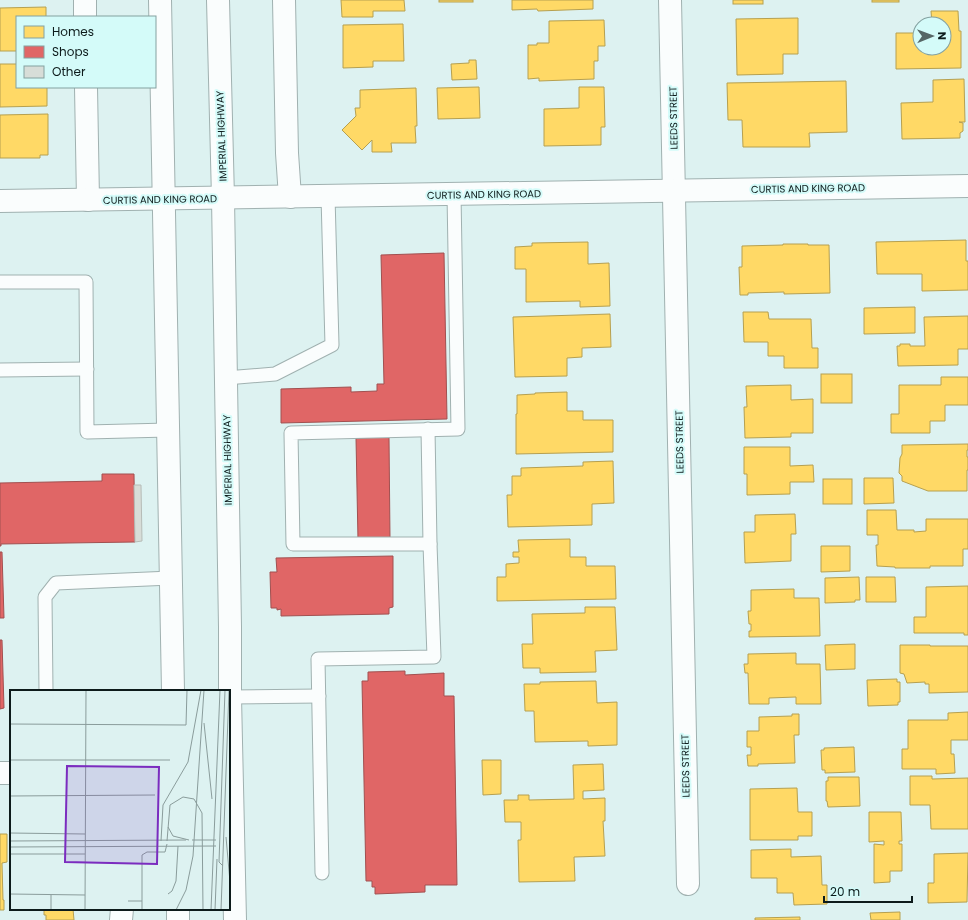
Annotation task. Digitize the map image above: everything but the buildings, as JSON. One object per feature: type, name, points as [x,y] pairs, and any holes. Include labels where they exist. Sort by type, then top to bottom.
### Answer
[{"type":"street","points":[[85,0],[85,16]]},
{"type":"street","points":[[160,0],[173,690]]},
{"type":"street","name":"IMPERIAL HIGHWAY","points":[[218,0],[223,198],[230,697],[235,920]]},
{"type":"street","points":[[284,0],[287,153],[290,196]]},
{"type":"street","name":"LEEDS STREET","points":[[670,0],[688,884]]},
{"type":"street","points":[[86,88],[88,200]]},
{"type":"street","name":"CURTIS AND KING ROAD","points":[[0,201],[968,186]]},
{"type":"lane","points":[[430,544],[293,544],[291,433],[458,429],[454,194]]},
{"type":"lane","points":[[226,378],[275,374],[332,345],[328,196]]},
{"type":"lane","points":[[0,282],[86,282],[87,432],[168,430]]},
{"type":"lane","points":[[0,370],[87,369]]},
{"type":"lane","points":[[322,873],[318,659],[434,657],[428,429]]},
{"type":"lane","points":[[46,690],[45,597],[56,583],[171,578]]},
{"type":"lane","points":[[230,697],[319,696]]}]
